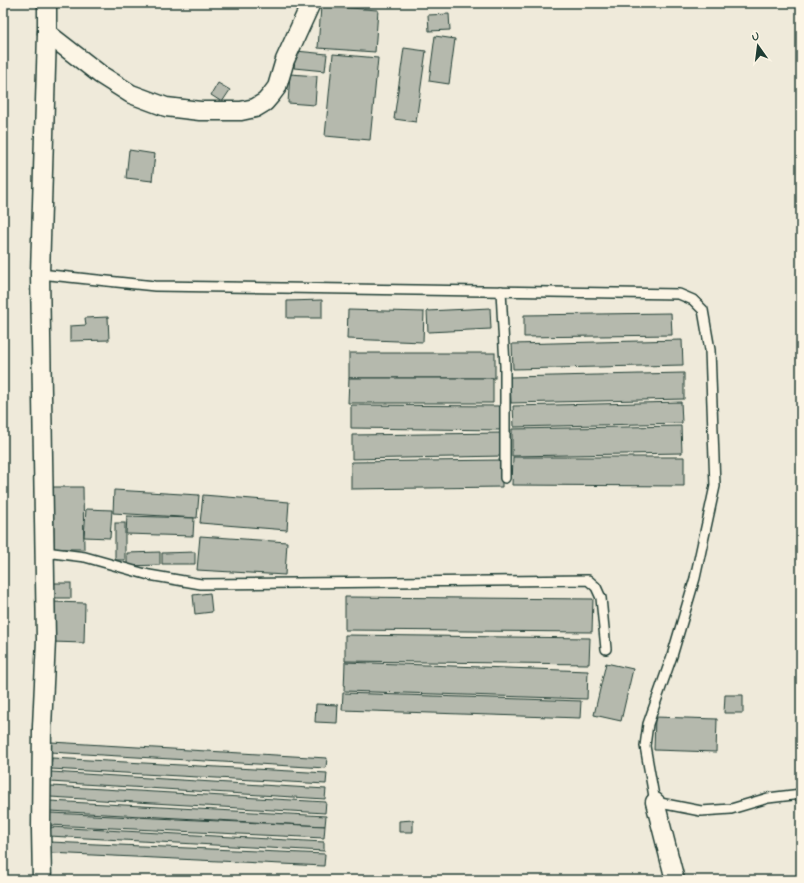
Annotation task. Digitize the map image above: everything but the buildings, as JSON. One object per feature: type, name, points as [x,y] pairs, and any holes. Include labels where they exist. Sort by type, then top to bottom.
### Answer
[{"type":"street","points":[[42,880],[42,727],[46,640],[40,274],[47,3]]},
{"type":"street","points":[[47,33],[101,76],[131,94],[166,107],[200,111],[241,111],[255,108],[265,102],[272,95],[311,3]]},
{"type":"street","points":[[655,802],[675,880]]},
{"type":"lane","points":[[40,274],[155,286],[679,294],[693,300],[703,310],[710,350],[715,486],[695,578],[672,656],[648,724],[645,746],[655,802],[701,811],[731,809],[768,798],[801,794]]},
{"type":"lane","points":[[501,291],[505,366],[505,478]]},
{"type":"lane","points":[[45,552],[85,557],[148,575],[201,584],[588,580],[596,587],[601,598],[606,649]]}]
